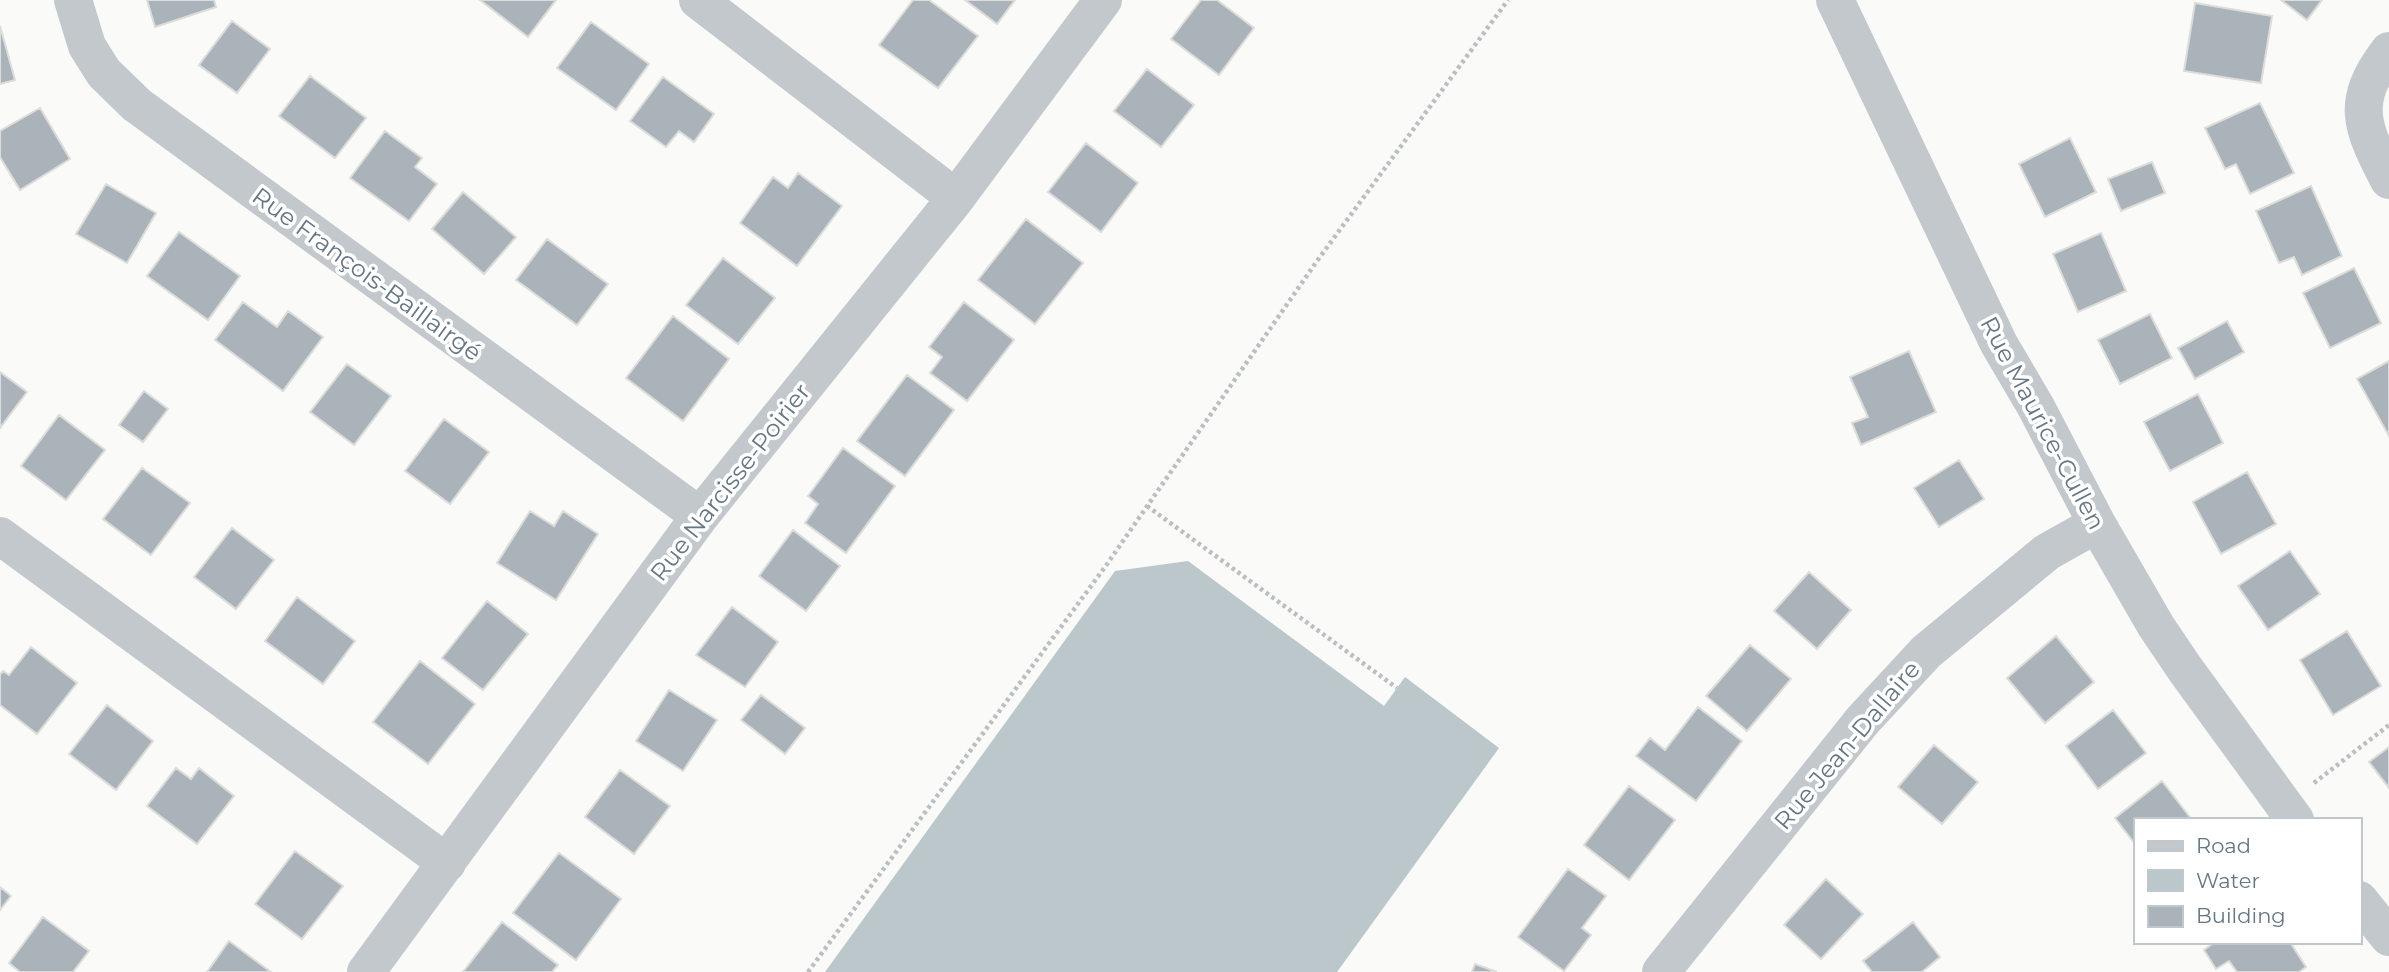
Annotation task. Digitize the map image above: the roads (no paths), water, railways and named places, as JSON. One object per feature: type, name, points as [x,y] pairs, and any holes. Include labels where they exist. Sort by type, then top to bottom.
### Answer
[{"type":"street","name":"Rue François-Baillairgé","points":[[73,0],[87,46],[104,73],[137,105],[699,516]]},
{"type":"street","points":[[698,0],[956,198]]},
{"type":"street","name":"Rue Narcisse-Poirier","points":[[366,972],[699,516],[956,198],[1103,0]]},
{"type":"street","name":"Rue Maurice-Cullen","points":[[1835,0],[1999,344],[2036,407],[2097,524],[2178,658],[2294,818]]},
{"type":"street","points":[[2389,51],[2372,74],[2363,102],[2369,139],[2389,180]]},
{"type":"street","name":"Rue Jean-Dallaire","points":[[1666,970],[1863,720],[1926,652],[2047,552],[2097,524]]},
{"type":"street","points":[[0,536],[447,863]]},
{"type":"street","points":[[2361,902],[2389,937]]},
{"type":"water","points":[[1188,561],[1384,706],[1405,677],[1499,748],[1337,972],[825,972],[1115,571]]}]
